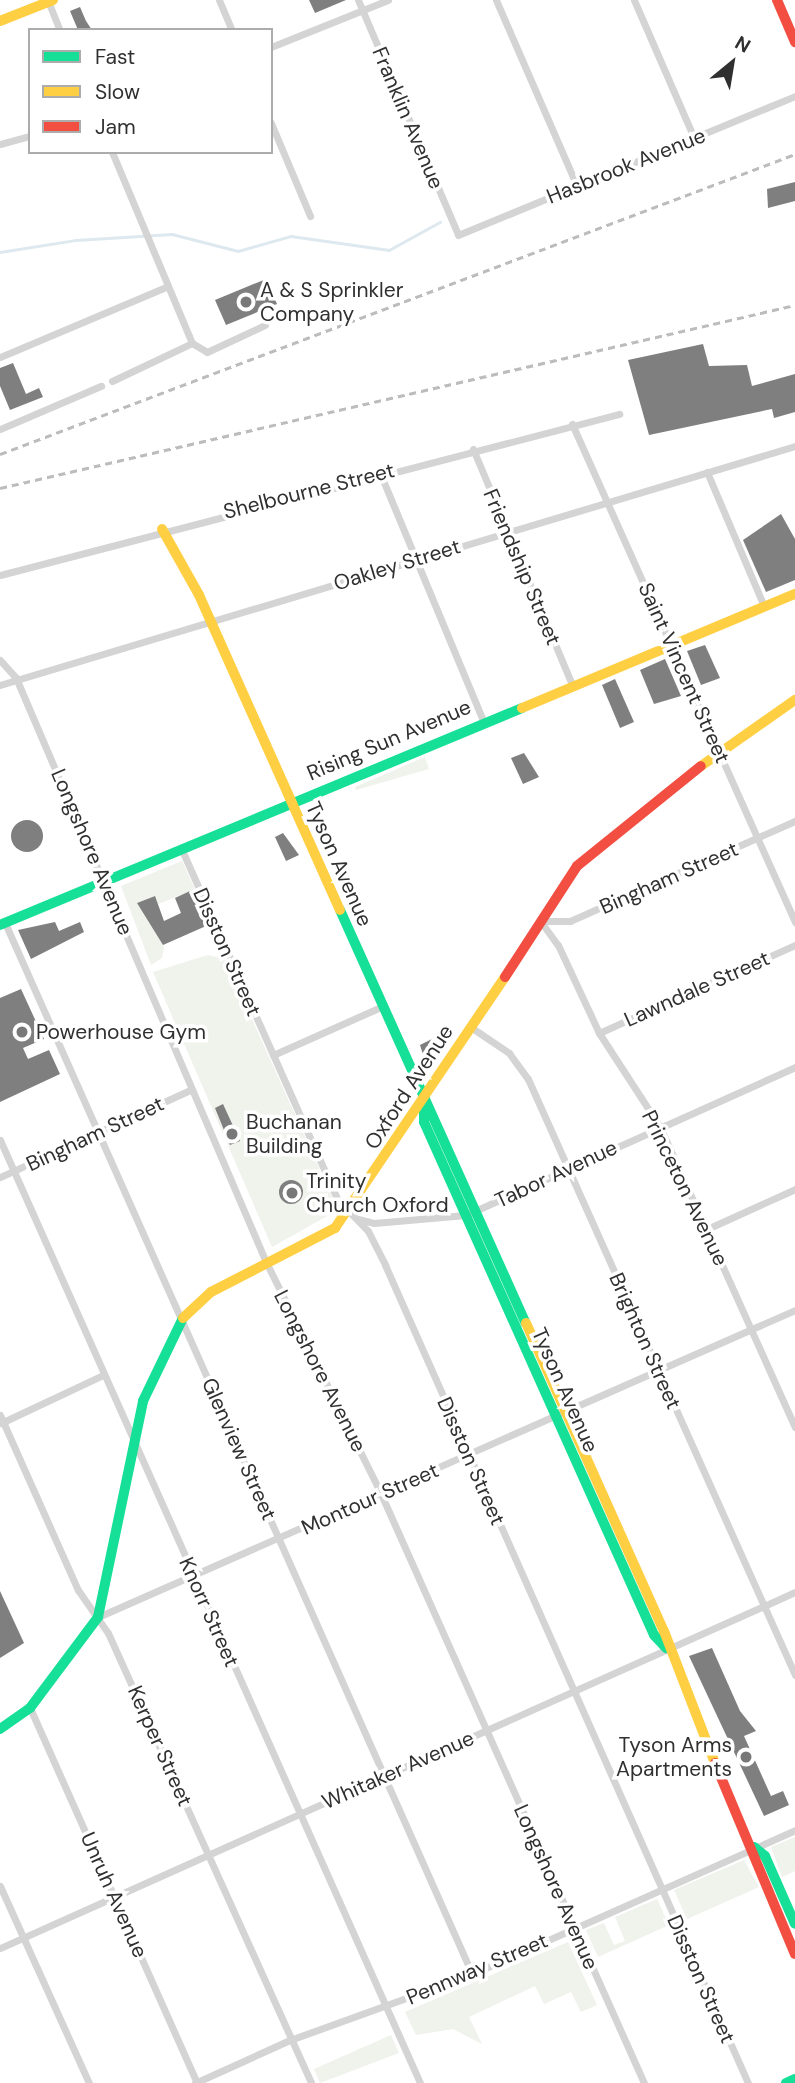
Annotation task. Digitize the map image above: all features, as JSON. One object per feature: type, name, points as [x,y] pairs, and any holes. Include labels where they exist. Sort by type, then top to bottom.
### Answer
[{"type":"main road","points":[[777,0],[794,38]]},
{"type":"main road","points":[[0,21],[50,1]]},
{"type":"main road","name":"Tyson Avenue","points":[[162,529],[211,622],[424,1103],[424,1122],[471,1213],[613,1531],[664,1631],[667,1650],[754,1847],[755,1861],[795,1952]]},
{"type":"main road","name":"Rising Sun Avenue","points":[[3,924],[483,721],[795,594]]},
{"type":"main road","name":"Oxford Avenue","points":[[0,1729],[30,1708],[98,1617],[148,1382],[181,1319],[200,1299],[265,1262],[335,1228],[349,1214],[577,866],[651,802],[795,701]]},
{"type":"main road","name":"Tyson Avenue","points":[[754,1847],[765,1856],[795,1924]]},
{"type":"main road","points":[[786,2083],[795,2079]]},
{"type":"street","points":[[219,0],[231,28]]},
{"type":"street","name":"Franklin Avenue","points":[[358,0],[458,235]]},
{"type":"street","points":[[273,46],[388,0]]},
{"type":"street","points":[[496,0],[577,186]]},
{"type":"street","points":[[634,0],[694,138]]},
{"type":"street","points":[[50,1],[59,28]]},
{"type":"street","name":"Hasbrook Avenue","points":[[458,235],[795,96]]},
{"type":"street","points":[[273,128],[310,216]]},
{"type":"street","points":[[0,144],[28,137]]},
{"type":"street","points":[[113,154],[192,343],[207,352],[265,325]]},
{"type":"street","points":[[0,357],[168,286]]},
{"type":"street","points":[[112,382],[192,343]]},
{"type":"street","points":[[0,428],[101,386]]},
{"type":"street","name":"Shelbourne Street","points":[[0,575],[162,529],[619,414]]},
{"type":"street","name":"Saint Vincent Street","points":[[572,424],[795,922]]},
{"type":"street","name":"Oakley Street","points":[[0,685],[795,446]]},
{"type":"street","name":"Friendship Street","points":[[473,449],[572,684]]},
{"type":"street","points":[[707,472],[764,606]]},
{"type":"street","points":[[380,473],[483,721]]},
{"type":"street","name":"Longshore Avenue","points":[[0,660],[16,678],[106,881],[265,1262],[381,1494],[644,2083]]},
{"type":"street","name":"Bingham Street","points":[[540,921],[570,921],[795,821]]},
{"type":"street","name":"Disston Street","points":[[180,848],[328,1178],[349,1214],[368,1231],[385,1265],[748,2083]]},
{"type":"street","name":"Princeton Avenue","points":[[540,921],[558,945],[599,1032],[660,1127],[795,1427]]},
{"type":"street","name":"Glenview Street","points":[[3,924],[386,1776],[472,1974]]},
{"type":"street","name":"Lawndale Street","points":[[599,1032],[795,945]]},
{"type":"street","points":[[272,1055],[381,1007]]},
{"type":"street","name":"Brighton Street","points":[[470,1027],[515,1059],[569,1168],[795,1675]]},
{"type":"street","name":"Tabor Avenue","points":[[349,1214],[374,1223],[471,1213],[795,1067]]},
{"type":"street","name":"Bingham Street","points":[[0,1177],[191,1090]]},
{"type":"street","name":"Knorr Street","points":[[0,1140],[420,2083]]},
{"type":"street","points":[[707,1229],[795,1189]]},
{"type":"street","name":"Montour Street","points":[[98,1617],[194,1578],[795,1310]]},
{"type":"street","points":[[1,1420],[103,1376]]},
{"type":"street","name":"Kerper Street","points":[[1,1420],[78,1590],[98,1617],[311,2083]]},
{"type":"street","name":"Whitaker Avenue","points":[[0,1948],[795,1592]]},
{"type":"street","name":"Unruh Avenue","points":[[30,1708],[196,2083]]},
{"type":"street","name":"Pennway Street","points":[[196,2083],[290,2040],[472,1974],[795,1830]]},
{"type":"street","points":[[0,1886],[89,2083]]},
{"type":"shaded area","points":[[425,757],[429,769],[356,790],[355,787]]},
{"type":"shaded area","points":[[182,861],[212,926],[207,928],[189,892],[158,904],[154,896],[137,903],[164,947],[162,958],[151,965],[121,886]]},
{"type":"shaded area","points":[[208,955],[225,959],[338,1210],[272,1247],[153,972]]},
{"type":"shaded area","points":[[795,1837],[795,1871],[782,1877],[771,1847]]},
{"type":"shaded area","points":[[744,1860],[759,1887],[687,1919],[674,1890]]},
{"type":"shaded area","points":[[657,1899],[669,1925],[598,1957],[586,1930],[604,1923],[614,1945],[625,1941],[615,1917]]},
{"type":"shaded area","points":[[568,1942],[597,2005],[581,2012],[571,1992],[544,2004],[535,1986],[469,2017],[482,2044],[453,2029],[416,2035],[405,2012]]},
{"type":"shaded area","points":[[391,2035],[399,2053],[320,2083],[314,2069]]},
{"type":"building","points":[[309,0],[346,0],[315,13]]},
{"type":"building","points":[[80,7],[91,28],[77,28],[70,11]]},
{"type":"building","points":[[795,182],[795,201],[768,208],[767,189]]},
{"type":"building","name":"A & S Sprinkler Company","points":[[266,279],[277,304],[226,325],[215,300]]},
{"type":"building","points":[[703,344],[709,366],[747,365],[752,386],[795,374],[795,412],[774,418],[772,409],[649,435],[628,360]]},
{"type":"building","points":[[13,363],[26,394],[39,388],[43,397],[10,410],[0,386],[0,368]]},
{"type":"building","points":[[781,514],[795,539],[795,580],[766,592],[743,540]]},
{"type":"building","points":[[705,645],[720,678],[701,685],[687,651]]},
{"type":"building","points":[[665,659],[681,696],[654,704],[640,670]]},
{"type":"building","points":[[615,679],[634,722],[620,728],[602,685]]},
{"type":"building","points":[[524,753],[539,777],[523,784],[511,758]]},
{"type":"building","points":[[27,820],[38,825],[43,836],[38,847],[27,852],[16,847],[11,836],[16,825]]},
{"type":"building","points":[[283,833],[299,855],[286,861],[275,837]]},
{"type":"building","points":[[190,891],[206,926],[163,945],[137,903],[155,896],[164,921],[181,913],[175,898]]},
{"type":"building","points":[[55,922],[59,931],[80,922],[84,932],[31,959],[18,930]]},
{"type":"building","points":[[21,989],[44,1039],[23,1048],[28,1059],[49,1050],[60,1074],[0,1102],[0,998]]},
{"type":"building","points":[[436,1037],[443,1041],[430,1061],[425,1061],[420,1045]]},
{"type":"building","points":[[223,1104],[240,1141],[230,1145],[215,1108]]},
{"type":"building","name":"Trinity Church Oxford","points":[[291,1180],[302,1187],[303,1192],[296,1203],[291,1204],[280,1197],[279,1192],[286,1181]]},
{"type":"building","points":[[0,1591],[24,1643],[0,1658]]},
{"type":"building","points":[[712,1648],[740,1711],[756,1731],[744,1736],[771,1796],[783,1791],[789,1805],[764,1816],[689,1656]]},
{"type":"waterway","points":[[0,252],[76,240],[172,234],[238,251],[291,236],[389,250],[440,222]]},
{"type":"railway","points":[[0,454],[795,154]]},
{"type":"railway","points":[[0,488],[795,305]]},
{"type":"traffic: fast","points":[[0,925],[522,708]]},
{"type":"traffic: fast","points":[[340,910],[526,1323]]},
{"type":"traffic: fast","points":[[424,1103],[424,1122],[654,1635],[666,1648]]},
{"type":"traffic: fast","points":[[0,1729],[30,1708],[98,1617],[143,1401],[183,1318]]},
{"type":"traffic: fast","points":[[754,1847],[765,1856],[795,1924]]},
{"type":"traffic: fast","points":[[786,2083],[795,2079]]},
{"type":"traffic: slow","points":[[0,21],[53,0]]},
{"type":"traffic: slow","points":[[162,529],[199,595],[340,910]]},
{"type":"traffic: slow","points":[[522,708],[795,594]]},
{"type":"traffic: slow","points":[[701,766],[795,700]]},
{"type":"traffic: slow","points":[[183,1318],[211,1292],[335,1228],[505,977]]},
{"type":"traffic: slow","points":[[526,1323],[664,1631],[715,1763]]},
{"type":"traffic: jam","points":[[777,0],[795,42]]},
{"type":"traffic: jam","points":[[505,977],[577,866],[701,766]]},
{"type":"traffic: jam","points":[[715,1763],[795,1954]]},
{"type":"place","name":"A & S Sprinkler Company","points":[[246,302]]},
{"type":"place","name":"Powerhouse Gym","points":[[22,1032]]},
{"type":"place","name":"Buchanan Building","points":[[232,1134]]},
{"type":"place","name":"Trinity Church Oxford","points":[[292,1193]]},
{"type":"place","name":"Tyson Arms Apartments","points":[[746,1757]]}]
